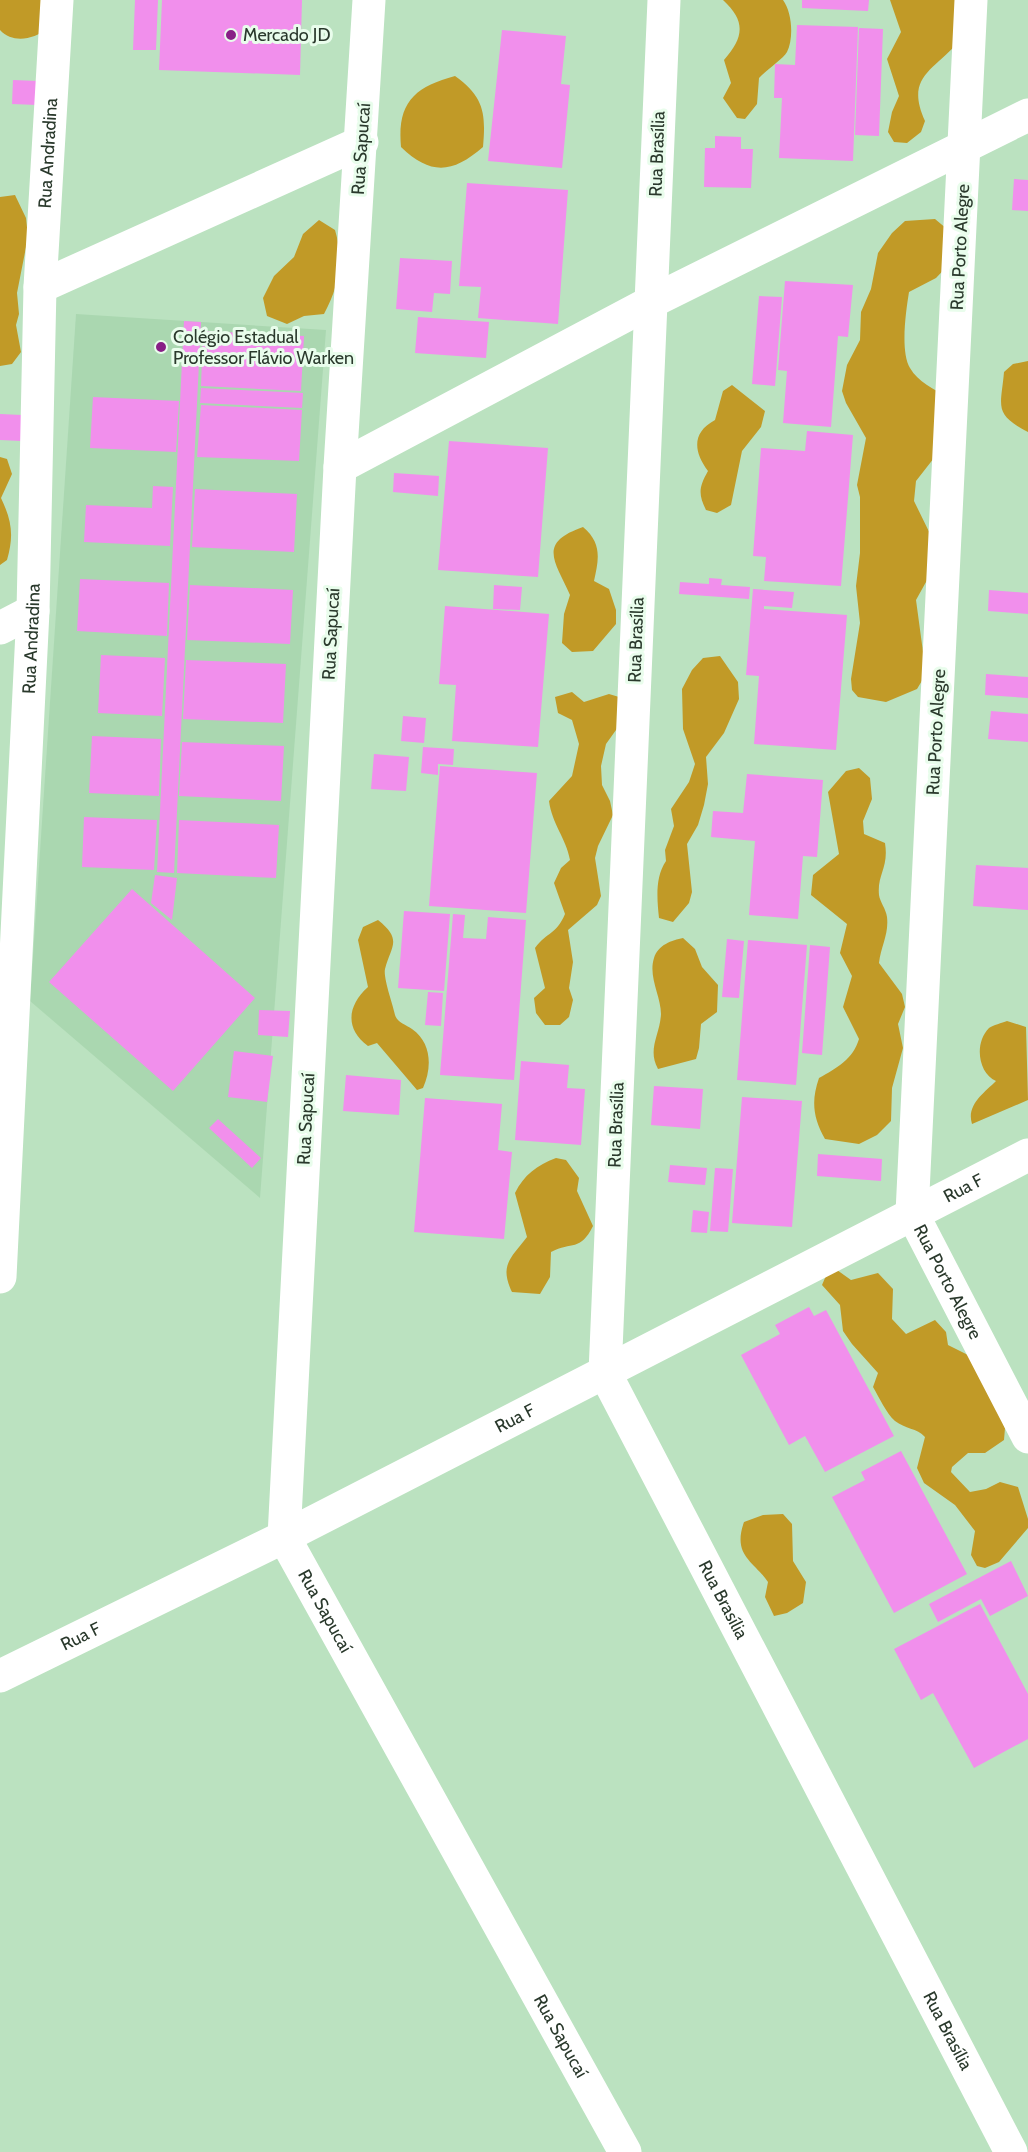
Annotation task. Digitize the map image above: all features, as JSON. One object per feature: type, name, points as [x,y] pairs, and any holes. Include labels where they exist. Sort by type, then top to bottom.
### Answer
[{"type":"street","name":"Rua Andradina","points":[[0,1277],[33,611],[40,287],[57,0]]},
{"type":"street","name":"Rua Sapucaí","points":[[369,0],[362,142],[340,467],[284,1538],[625,2152]]},
{"type":"street","name":"Rua Brasília","points":[[664,0],[605,1373],[1010,2146]]},
{"type":"street","name":"Rua Porto Alegre","points":[[971,0],[912,1213],[1028,1437]]},
{"type":"street","points":[[340,467],[651,302],[1028,115]]},
{"type":"street","points":[[40,287],[362,142]]},
{"type":"street","points":[[0,628],[33,611]]},
{"type":"street","name":"Rua F","points":[[0,1677],[284,1538],[1028,1155]]},
{"type":"shaded area","points":[[0,0],[43,0],[47,29],[24,38],[5,34],[0,30]]},
{"type":"shaded area","points":[[723,0],[783,0],[790,18],[791,40],[787,52],[759,78],[757,104],[745,119],[737,118],[723,98],[731,83],[724,60],[735,44],[740,30],[736,16]]},
{"type":"shaded area","points":[[890,0],[958,0],[957,44],[924,77],[918,95],[925,121],[921,132],[907,143],[894,142],[888,132],[892,112],[899,96],[887,59],[901,32]]},
{"type":"shaded area","points":[[455,76],[472,91],[481,107],[484,125],[483,147],[472,156],[452,166],[432,167],[422,163],[401,147],[402,119],[411,99],[419,92],[441,80]]},
{"type":"shaded area","points":[[15,195],[26,218],[28,237],[17,293],[19,314],[16,325],[21,352],[12,364],[0,366],[0,197]]},
{"type":"shaded area","points":[[935,219],[953,234],[956,257],[936,278],[909,292],[905,331],[905,352],[913,373],[947,397],[934,458],[916,481],[914,501],[936,546],[931,573],[916,600],[926,674],[917,689],[886,702],[858,697],[852,690],[851,679],[860,623],[856,586],[860,553],[860,497],[857,485],[866,438],[846,403],[842,391],[847,365],[860,340],[861,312],[871,289],[878,253],[892,233],[905,221]]},
{"type":"shaded area","points":[[319,220],[335,230],[339,252],[336,283],[324,314],[304,316],[287,324],[267,316],[263,298],[274,276],[294,257],[303,234]]},
{"type":"shaded area","points":[[76,314],[326,330],[260,1198],[30,1001]]},
{"type":"shaded area","points":[[1028,361],[1028,432],[1009,420],[1004,414],[1001,402],[1004,372],[1013,364]]},
{"type":"shaded area","points":[[732,385],[765,411],[761,427],[742,451],[731,505],[717,513],[706,510],[702,499],[701,486],[708,471],[700,457],[697,443],[702,431],[715,420],[723,391]]},
{"type":"shaded area","points":[[0,457],[7,459],[12,474],[1,498],[10,521],[11,543],[7,560],[0,565]]},
{"type":"shaded area","points":[[583,527],[593,539],[598,552],[594,581],[609,589],[616,610],[616,624],[593,651],[572,652],[562,643],[564,614],[570,595],[555,563],[554,554],[559,540]]},
{"type":"shaded area","points":[[720,656],[738,682],[739,699],[724,733],[706,757],[708,784],[704,805],[698,825],[687,844],[692,892],[689,903],[673,922],[659,918],[658,888],[662,867],[666,861],[665,850],[674,826],[671,809],[689,782],[695,764],[683,729],[682,689],[692,670],[703,658]]},
{"type":"shaded area","points":[[572,692],[584,702],[609,694],[619,697],[621,723],[606,744],[601,766],[602,785],[610,801],[613,815],[598,846],[595,858],[601,896],[597,905],[568,930],[573,962],[569,988],[573,1000],[569,1017],[560,1025],[545,1025],[536,1013],[534,998],[545,988],[535,948],[555,930],[565,914],[554,883],[561,868],[570,860],[549,801],[572,776],[579,744],[572,720],[558,713],[555,697]]},
{"type":"shaded area","points":[[859,768],[870,778],[872,799],[863,821],[864,834],[885,843],[886,852],[879,895],[887,923],[879,963],[902,994],[905,1007],[898,1024],[903,1048],[892,1088],[891,1121],[877,1135],[859,1144],[825,1139],[814,1109],[819,1078],[838,1067],[853,1052],[859,1039],[843,1007],[852,976],[840,953],[847,924],[811,895],[813,875],[839,854],[828,792],[846,771]]},
{"type":"shaded area","points":[[378,920],[393,938],[385,973],[395,1015],[419,1035],[427,1049],[428,1072],[423,1088],[417,1090],[377,1043],[368,1046],[360,1039],[352,1024],[356,1001],[368,987],[358,940],[363,927]]},
{"type":"shaded area","points":[[683,938],[695,949],[702,967],[718,985],[717,1012],[701,1024],[696,1059],[658,1069],[654,1048],[661,1014],[653,972],[654,958],[662,946]]},
{"type":"shaded area","points":[[1007,1021],[1026,1027],[1028,1100],[972,1124],[974,1105],[996,1081],[990,1077],[982,1065],[981,1041],[989,1028]]},
{"type":"shaded area","points":[[556,1158],[566,1160],[579,1178],[577,1191],[593,1226],[580,1243],[551,1252],[550,1277],[540,1294],[512,1292],[508,1283],[507,1268],[527,1237],[515,1193],[532,1171]]},
{"type":"shaded area","points":[[837,1270],[851,1280],[878,1273],[893,1289],[892,1319],[906,1334],[935,1320],[946,1332],[948,1345],[974,1358],[1005,1428],[1004,1440],[985,1453],[968,1453],[952,1467],[951,1472],[970,1492],[986,1489],[1000,1482],[1018,1487],[1028,1519],[1028,1528],[999,1562],[985,1568],[977,1566],[971,1555],[975,1531],[955,1505],[924,1483],[917,1468],[925,1437],[899,1424],[889,1414],[873,1387],[878,1373],[843,1331],[840,1305],[822,1285],[828,1271]]},
{"type":"shaded area","points":[[783,1514],[792,1524],[793,1561],[806,1582],[803,1603],[787,1613],[774,1616],[765,1597],[768,1582],[746,1557],[741,1543],[741,1533],[744,1522],[763,1515]]},
{"type":"building","points":[[135,0],[158,0],[156,50],[133,50]]},
{"type":"building","name":"Mercado JD","points":[[162,0],[302,0],[300,75],[159,70]]},
{"type":"building","points":[[802,0],[869,0],[868,11],[802,8]]},
{"type":"building","points":[[797,25],[858,27],[853,161],[779,158],[782,98],[774,98],[775,64],[795,65]]},
{"type":"building","points":[[859,28],[883,29],[879,136],[855,135]]},
{"type":"building","points":[[502,30],[566,36],[561,84],[570,85],[562,168],[488,161]]},
{"type":"building","points":[[13,80],[38,81],[37,105],[12,104]]},
{"type":"building","points":[[715,136],[741,137],[741,149],[753,149],[751,188],[704,187],[705,148],[715,148]]},
{"type":"building","points":[[1014,179],[1028,180],[1028,211],[1012,210]]},
{"type":"building","points":[[467,183],[568,190],[558,324],[478,318],[481,287],[459,286]]},
{"type":"building","points":[[400,258],[452,261],[450,294],[434,293],[432,312],[396,309]]},
{"type":"building","points":[[785,281],[853,285],[848,337],[838,336],[831,427],[783,423],[787,371],[778,370]]},
{"type":"building","points":[[759,296],[782,297],[775,386],[752,384]]},
{"type":"building","points":[[418,317],[489,322],[486,358],[415,353]]},
{"type":"building","points":[[184,321],[201,322],[174,873],[157,872]]},
{"type":"building","points":[[203,331],[304,336],[301,391],[201,386]]},
{"type":"building","points":[[201,388],[303,393],[302,408],[200,403]]},
{"type":"building","points":[[93,397],[179,401],[176,452],[90,448]]},
{"type":"building","points":[[201,405],[302,410],[299,461],[197,457]]},
{"type":"building","points":[[0,414],[22,415],[21,441],[0,440]]},
{"type":"building","points":[[807,431],[853,435],[841,586],[764,581],[766,557],[753,556],[761,448],[805,451]]},
{"type":"building","points":[[449,441],[548,448],[538,577],[438,570]]},
{"type":"building","points":[[394,473],[439,476],[438,496],[393,492]]},
{"type":"building","points":[[153,486],[173,487],[170,546],[84,542],[86,505],[152,508]]},
{"type":"building","points":[[195,489],[297,494],[294,552],[192,547]]},
{"type":"building","points":[[709,578],[722,579],[721,585],[750,587],[749,599],[679,594],[680,582],[709,584]]},
{"type":"building","points":[[80,579],[169,583],[167,636],[77,631]]},
{"type":"building","points":[[190,585],[293,590],[290,644],[187,640]]},
{"type":"building","points":[[494,585],[522,587],[520,610],[493,609]]},
{"type":"building","points":[[753,589],[794,592],[792,608],[764,606],[764,609],[847,615],[836,750],[754,744],[759,676],[746,675]]},
{"type":"building","points":[[989,590],[1028,593],[1028,614],[988,611]]},
{"type":"building","points":[[445,606],[549,614],[538,747],[452,741],[456,685],[439,684]]},
{"type":"building","points":[[101,655],[165,658],[162,716],[98,713]]},
{"type":"building","points":[[186,660],[286,664],[283,723],[183,719]]},
{"type":"building","points":[[986,674],[1028,677],[1028,698],[985,695]]},
{"type":"building","points":[[991,711],[1028,714],[1028,742],[988,739]]},
{"type":"building","points":[[403,716],[426,718],[424,743],[401,741]]},
{"type":"building","points":[[92,736],[161,739],[159,796],[89,793]]},
{"type":"building","points":[[182,742],[284,746],[281,801],[179,796]]},
{"type":"building","points":[[423,747],[454,749],[453,765],[438,764],[438,775],[421,773]]},
{"type":"building","points":[[374,754],[409,757],[406,791],[371,789]]},
{"type":"building","points":[[440,766],[537,773],[526,913],[429,906]]},
{"type":"building","points":[[747,774],[823,780],[817,857],[803,856],[798,919],[749,915],[755,841],[711,837],[713,811],[743,813]]},
{"type":"building","points":[[84,817],[157,820],[154,870],[82,867]]},
{"type":"building","points":[[179,820],[279,825],[276,878],[177,873]]},
{"type":"building","points":[[976,865],[1028,868],[1028,910],[973,906]]},
{"type":"building","points":[[155,875],[177,878],[172,920],[151,903]]},
{"type":"building","points":[[132,889],[255,998],[173,1091],[49,982]]},
{"type":"building","points":[[404,911],[450,914],[444,991],[398,988]]},
{"type":"building","points":[[453,914],[465,915],[463,938],[486,939],[488,917],[526,920],[514,1080],[440,1075]]},
{"type":"building","points":[[727,939],[744,941],[739,998],[722,997]]},
{"type":"building","points":[[748,940],[807,945],[796,1085],[737,1080]]},
{"type":"building","points":[[810,945],[830,947],[822,1055],[802,1053]]},
{"type":"building","points":[[428,992],[443,993],[441,1026],[425,1025]]},
{"type":"building","points":[[259,1010],[290,1011],[288,1037],[258,1035]]},
{"type":"building","points":[[234,1051],[273,1056],[267,1102],[228,1097]]},
{"type":"building","points":[[521,1061],[569,1065],[567,1088],[585,1089],[581,1145],[515,1140]]},
{"type":"building","points":[[346,1075],[401,1080],[399,1115],[343,1111]]},
{"type":"building","points":[[654,1086],[703,1089],[700,1129],[651,1125]]},
{"type":"building","points":[[742,1097],[802,1101],[792,1227],[732,1223]]},
{"type":"building","points":[[425,1098],[502,1104],[498,1150],[512,1152],[504,1239],[414,1232]]},
{"type":"building","points":[[218,1119],[261,1158],[252,1168],[209,1128]]},
{"type":"building","points":[[818,1154],[882,1159],[881,1181],[817,1176]]},
{"type":"building","points":[[670,1165],[707,1168],[705,1185],[668,1182]]},
{"type":"building","points":[[715,1168],[733,1169],[728,1232],[710,1231]]},
{"type":"building","points":[[693,1210],[709,1212],[707,1233],[691,1232]]},
{"type":"building","points":[[809,1307],[814,1316],[826,1310],[894,1436],[825,1472],[805,1436],[789,1445],[741,1355],[780,1334],[775,1325]]},
{"type":"building","points":[[901,1451],[967,1574],[894,1613],[832,1497],[865,1480],[861,1472]]},
{"type":"building","points":[[1011,1561],[1028,1596],[990,1616],[981,1599],[938,1622],[929,1604]]},
{"type":"building","points":[[980,1604],[1028,1694],[1028,1739],[974,1768],[933,1693],[921,1700],[894,1649]]},
{"type":"place","name":"Mercado JD","points":[[231,35]]},
{"type":"place","name":"Colégio Estadual Professor Flávio Warken","points":[[161,347]]}]
